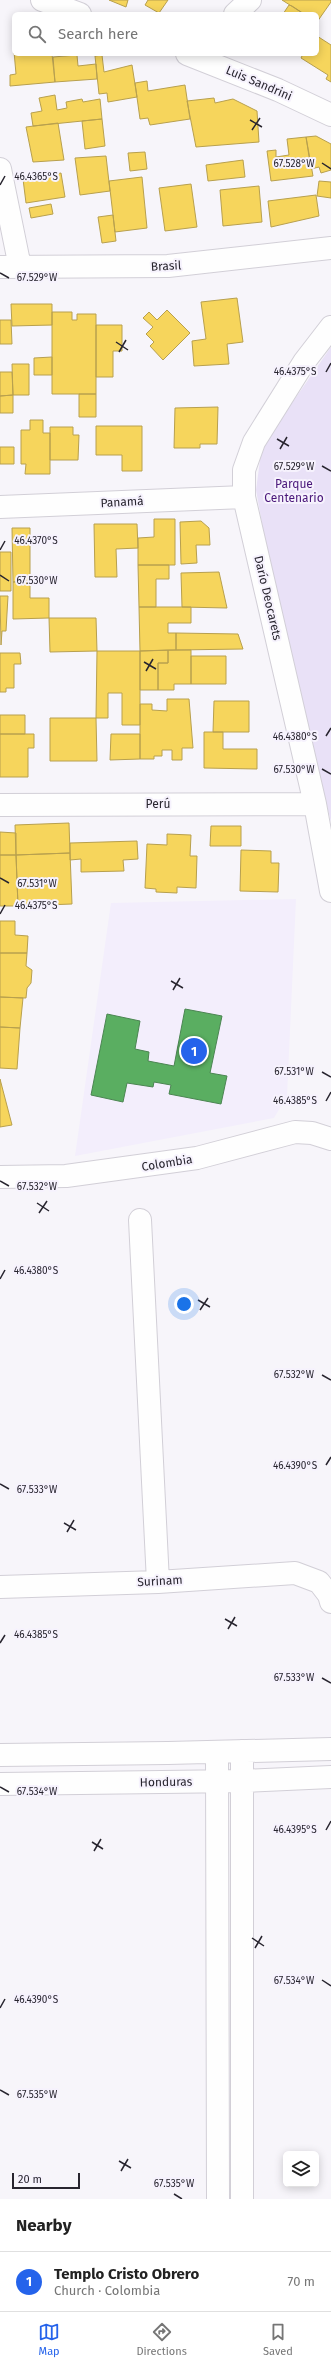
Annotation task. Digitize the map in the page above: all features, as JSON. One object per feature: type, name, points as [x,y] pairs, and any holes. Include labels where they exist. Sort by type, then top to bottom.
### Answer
[{"type":"street","points":[[42,0],[75,12]]},
{"type":"street","points":[[237,12],[250,0]]},
{"type":"street","name":"Luis Sandrini","points":[[194,56],[278,90],[331,115]]},
{"type":"street","points":[[0,169],[10,267]]},
{"type":"street","name":"Brasil","points":[[10,267],[168,266],[331,248]]},
{"type":"street","name":"Darío Deocarets","points":[[331,327],[304,362],[254,442],[244,470],[244,497],[315,804],[331,891]]},
{"type":"street","name":"Panamá","points":[[0,507],[244,497]]},
{"type":"street","name":"Perú","points":[[0,805],[315,804]]},
{"type":"street","name":"Colombia","points":[[0,1177],[66,1176],[197,1158],[295,1132],[312,1133],[331,1139]]},
{"type":"street","points":[[140,1220],[158,1582]]},
{"type":"street","name":"Surinam","points":[[0,1587],[158,1582],[295,1573],[319,1582],[329,1595],[331,1602]]},
{"type":"street","points":[[0,1755],[331,1749]]},
{"type":"street","points":[[242,1751],[242,2199]]},
{"type":"street","points":[[218,1752],[218,2199]]},
{"type":"street","name":"Honduras","points":[[0,1784],[242,1781],[331,1777]]},
{"type":"shaded area","points":[[296,899],[287,1096],[274,1118],[75,1156],[111,903]]},
{"type":"green space","name":"Parque Centenario","points":[[331,347],[331,822],[273,584],[256,490],[261,453],[269,436]]},
{"type":"building: Homes","points":[[109,0],[128,0],[126,7]]},
{"type":"building: Homes","points":[[148,0],[168,0],[160,12],[145,5]]},
{"type":"building: Homes","points":[[282,0],[331,0],[319,19],[319,12],[301,12]]},
{"type":"building: Homes","points":[[289,5],[301,12],[284,12]]},
{"type":"building: Homes","points":[[319,37],[331,45],[331,82],[326,79],[328,75],[301,58],[302,56],[319,56]]},
{"type":"building: Homes","points":[[14,56],[52,56],[55,82],[10,86],[10,75],[16,74]]},
{"type":"building: Homes","points":[[77,56],[78,66],[96,64],[97,79],[55,82],[53,57]]},
{"type":"building: Homes","points":[[95,56],[102,56],[104,72],[132,65],[137,97],[108,102],[107,93],[99,94]]},
{"type":"building: Homes","points":[[147,81],[148,91],[185,85],[190,119],[150,125],[148,118],[140,119],[135,83]]},
{"type":"building: Homes","points":[[55,95],[57,110],[67,108],[66,102],[82,99],[83,102],[100,99],[102,119],[33,126],[31,113],[42,111],[39,98]]},
{"type":"building: Homes","points":[[214,98],[215,103],[233,99],[257,111],[259,142],[196,147],[187,101]]},
{"type":"building: Homes","points":[[102,119],[105,146],[85,149],[82,121]]},
{"type":"building: Homes","points":[[58,123],[64,160],[33,162],[26,127]]},
{"type":"building: Homes","points":[[316,136],[331,144],[331,170],[321,173],[319,167],[311,169],[306,137]]},
{"type":"building: Homes","points":[[306,137],[313,176],[271,181],[267,151],[276,150],[276,157],[289,155],[287,139]]},
{"type":"building: Homes","points":[[145,152],[147,169],[130,171],[128,153]]},
{"type":"building: Homes","points":[[106,156],[110,191],[80,195],[75,158]]},
{"type":"building: Homes","points":[[243,160],[245,177],[208,181],[206,165]]},
{"type":"building: Homes","points":[[61,173],[65,197],[26,203],[23,179]]},
{"type":"building: Homes","points":[[142,177],[147,228],[115,232],[109,181]]},
{"type":"building: Homes","points":[[319,181],[331,182],[331,198],[317,196]]},
{"type":"building: Homes","points":[[191,184],[197,227],[165,231],[159,188]]},
{"type":"building: Homes","points":[[259,186],[262,222],[223,226],[220,190]]},
{"type":"building: Homes","points":[[316,195],[319,216],[271,227],[268,201]]},
{"type":"building: Homes","points":[[51,204],[53,214],[31,218],[29,208]]},
{"type":"building: Homes","points":[[113,215],[116,241],[102,243],[98,217]]},
{"type":"building: Homes","points":[[237,298],[243,342],[227,344],[229,364],[194,366],[192,341],[206,339],[201,302]]},
{"type":"building: Homes","points":[[11,304],[52,304],[52,325],[12,326]]},
{"type":"building: Homes","points":[[167,310],[190,333],[163,360],[150,346],[154,342],[146,334],[153,327],[143,318],[149,312],[157,320]]},
{"type":"building: Homes","points":[[52,312],[72,312],[72,320],[77,320],[77,314],[96,314],[96,394],[52,394]]},
{"type":"building: Homes","points":[[0,320],[11,320],[12,344],[0,344]]},
{"type":"building: Homes","points":[[96,325],[122,325],[122,351],[113,351],[113,377],[96,377]]},
{"type":"building: Homes","points":[[52,357],[52,375],[34,375],[34,358]]},
{"type":"building: Homes","points":[[12,364],[29,364],[29,395],[13,395]]},
{"type":"building: Homes","points":[[0,372],[12,372],[13,395],[0,396]]},
{"type":"building: Homes","points":[[79,394],[96,394],[96,417],[79,417]]},
{"type":"building: Homes","points":[[13,395],[13,413],[0,413],[0,396]]},
{"type":"building: Homes","points":[[218,407],[217,444],[200,444],[200,448],[174,448],[175,408]]},
{"type":"building: Homes","points":[[30,420],[43,420],[43,433],[50,433],[50,474],[25,474],[26,464],[21,464],[21,430],[30,430]]},
{"type":"building: Homes","points":[[96,426],[142,426],[142,471],[122,471],[122,455],[96,455]]},
{"type":"building: Homes","points":[[50,427],[73,427],[73,435],[79,435],[78,460],[50,460]]},
{"type":"building: Homes","points":[[0,447],[14,447],[14,464],[0,464]]},
{"type":"building: Homes","points":[[154,519],[175,519],[175,565],[138,565],[138,538],[154,537]]},
{"type":"building: Homes","points":[[201,521],[209,528],[210,545],[196,545],[197,563],[181,564],[180,522]]},
{"type":"building: Homes","points":[[94,524],[137,524],[138,548],[116,549],[117,577],[95,577]]},
{"type":"building: Homes","points":[[12,528],[30,528],[30,581],[13,582]]},
{"type":"building: Homes","points":[[0,552],[11,552],[11,591],[0,591]]},
{"type":"building: Homes","points":[[138,565],[169,565],[169,579],[156,579],[156,607],[139,607]]},
{"type":"building: Homes","points":[[219,572],[227,608],[182,607],[181,573]]},
{"type":"building: Homes","points":[[30,581],[30,598],[49,598],[49,618],[13,619],[13,582]]},
{"type":"building: Homes","points":[[0,596],[8,596],[6,631],[2,631],[1,645]]},
{"type":"building: Homes","points":[[139,607],[191,607],[191,623],[168,623],[168,633],[176,633],[176,650],[140,651]]},
{"type":"building: Homes","points":[[49,618],[96,618],[97,651],[50,652]]},
{"type":"building: Homes","points":[[176,633],[238,634],[243,649],[176,650]]},
{"type":"building: Homes","points":[[168,650],[191,650],[191,684],[174,684],[174,690],[158,690],[158,663],[168,663]]},
{"type":"building: Homes","points":[[168,650],[168,663],[158,663],[158,690],[140,690],[140,651]]},
{"type":"building: Homes","points":[[97,651],[140,651],[140,725],[122,725],[122,693],[108,693],[108,718],[96,718]]},
{"type":"building: Homes","points":[[0,653],[20,653],[21,664],[14,664],[14,688],[6,688],[6,692],[0,692]]},
{"type":"building: Homes","points":[[191,656],[226,656],[226,684],[191,684]]},
{"type":"building: Homes","points":[[167,699],[189,699],[193,748],[182,748],[182,760],[172,760],[172,750],[162,750],[162,756],[154,756],[154,759],[140,759],[140,704],[152,704],[152,710],[167,711]]},
{"type":"building: Homes","points":[[214,701],[249,701],[249,732],[213,732]]},
{"type":"building: Homes","points":[[0,715],[25,715],[25,734],[0,734]]},
{"type":"building: Homes","points":[[50,718],[96,718],[97,761],[50,761]]},
{"type":"building: Homes","points":[[204,732],[223,732],[223,749],[257,749],[257,769],[204,768]]},
{"type":"building: Homes","points":[[0,734],[34,734],[34,748],[28,748],[28,777],[0,777]]},
{"type":"building: Homes","points":[[111,734],[140,734],[140,759],[110,760]]},
{"type":"building: Homes","points":[[69,823],[70,853],[16,855],[15,825]]},
{"type":"building: Homes","points":[[211,826],[241,826],[241,846],[210,846]]},
{"type":"building: Homes","points":[[0,832],[16,833],[16,855],[0,855]]},
{"type":"building: Homes","points":[[167,834],[191,835],[190,856],[197,856],[196,888],[177,887],[177,893],[156,892],[156,889],[145,888],[147,844],[167,845]]},
{"type":"building: Homes","points":[[137,841],[138,859],[123,860],[124,871],[81,872],[81,859],[70,860],[70,843]]},
{"type":"building: Homes","points":[[241,850],[271,851],[271,863],[279,863],[278,892],[240,891]]},
{"type":"building: Homes","points":[[70,853],[72,904],[18,906],[16,855]]},
{"type":"building: Homes","points":[[0,855],[16,855],[18,906],[0,906]]},
{"type":"building: Homes","points":[[0,921],[15,921],[15,935],[28,936],[27,953],[0,953]]},
{"type":"building: Homes","points":[[0,953],[27,953],[26,966],[32,970],[31,983],[27,988],[26,998],[0,997]]},
{"type":"building: Homes","points":[[0,997],[23,998],[20,1028],[0,1027]]},
{"type":"building: Homes","points":[[0,1027],[20,1028],[17,1069],[0,1068]]},
{"type":"building: Homes","points":[[0,1079],[12,1125],[0,1127]]},
{"type":"building: Public","points":[[185,1009],[222,1016],[210,1073],[227,1076],[221,1104],[169,1094],[171,1085],[154,1082],[153,1087],[127,1083],[123,1102],[91,1095],[107,1014],[140,1021],[135,1049],[149,1052],[148,1061],[174,1066]]},
{"type":"place","name":"Templo Cristo Obrero","points":[[194,1051]]}]
